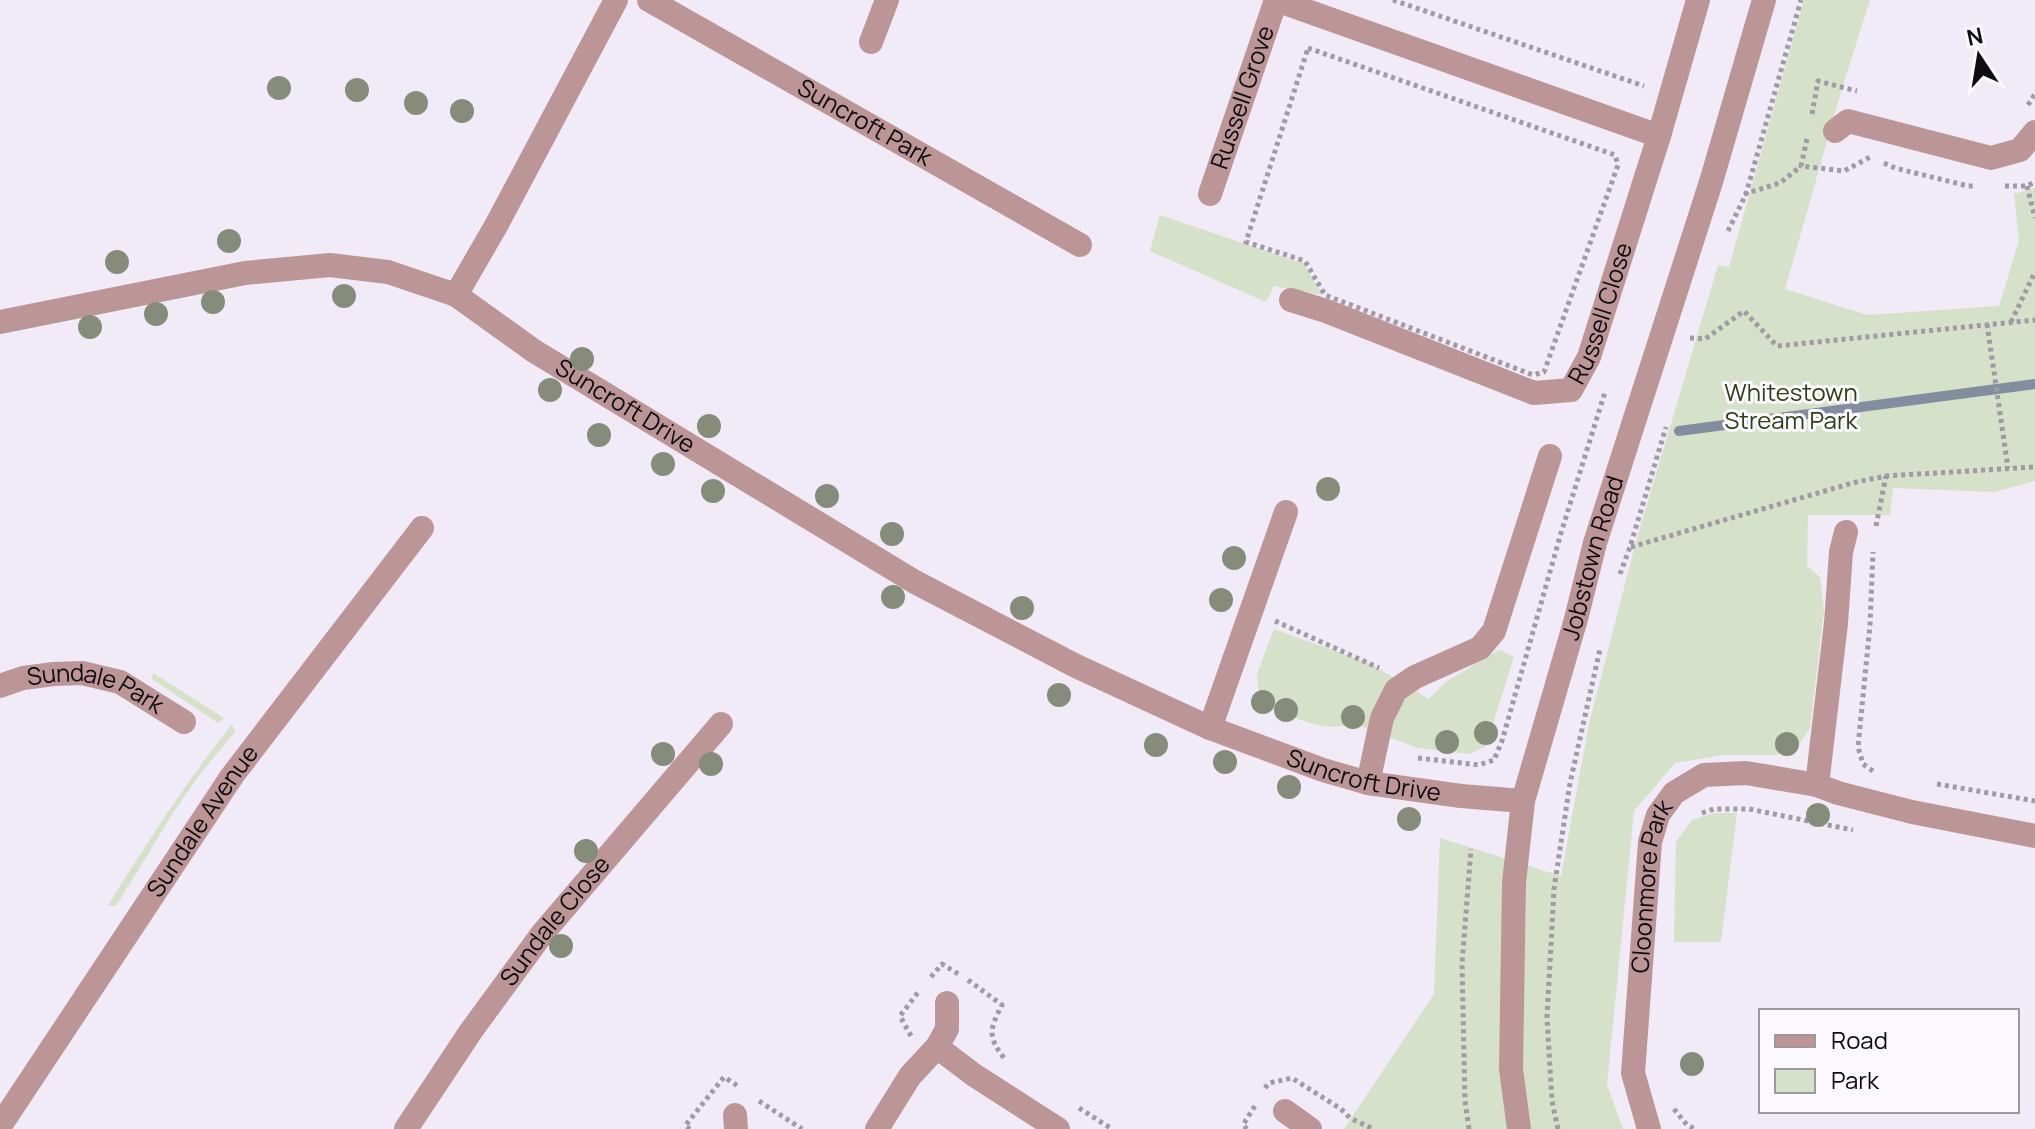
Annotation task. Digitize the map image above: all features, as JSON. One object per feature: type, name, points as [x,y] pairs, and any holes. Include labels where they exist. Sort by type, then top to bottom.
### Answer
[{"type":"street","points":[[456,295],[616,0]]},
{"type":"street","name":"Suncroft Park","points":[[649,0],[1080,245]]},
{"type":"street","points":[[871,42],[887,0]]},
{"type":"street","points":[[1276,0],[1659,136]]},
{"type":"street","name":"Russell Grove","points":[[1210,194],[1276,0]]},
{"type":"street","name":"Russell Close","points":[[1291,300],[1534,393],[1571,390],[1589,357],[1659,136],[1698,0]]},
{"type":"street","name":"Jobstown Road","points":[[1519,1129],[1511,1069],[1512,968],[1514,883],[1523,801],[1595,543],[1711,182],[1764,0]]},
{"type":"street","points":[[1835,131],[1848,121],[1991,158],[2020,150],[2035,132]]},
{"type":"street","name":"Suncroft Drive","points":[[0,322],[245,273],[330,265],[388,272],[456,295],[534,351],[915,582],[1076,666],[1210,728],[1323,770],[1368,783],[1523,801]]},
{"type":"street","points":[[1368,783],[1382,718],[1396,690],[1415,677],[1480,648],[1494,631],[1550,456]]},
{"type":"street","points":[[1210,728],[1286,512]]},
{"type":"street","name":"Sundale Avenue","points":[[0,1126],[232,776],[422,528]]},
{"type":"street","points":[[1817,785],[1841,552],[1846,532]]},
{"type":"street","name":"Sundale Park","points":[[0,686],[38,676],[82,673],[120,682],[184,722]]},
{"type":"street","name":"Sundale Close","points":[[406,1129],[471,1031],[542,934],[721,724]]},
{"type":"street","name":"Cloonmore Park","points":[[1649,1129],[1633,1073],[1650,842],[1658,815],[1674,793],[1704,775],[1746,773],[1817,785],[1912,812],[2035,836]]},
{"type":"street","points":[[877,1129],[910,1076],[937,1047],[947,1029],[947,1003]]},
{"type":"street","points":[[937,1047],[974,1075],[1058,1129]]},
{"type":"street","points":[[1285,1111],[1310,1129]]},
{"type":"path","points":[[1393,0],[1644,86],[1647,72]]},
{"type":"path","points":[[1726,235],[1746,194],[1801,0]]},
{"type":"path","points":[[1308,48],[1615,155],[1618,165],[1544,372],[1533,375],[1325,295],[1305,261],[1246,242],[1308,48]]},
{"type":"path","points":[[2027,186],[2035,218]]},
{"type":"path","points":[[2011,322],[2035,272]]},
{"type":"path","points":[[1685,352],[1689,338],[1705,339],[1744,311],[1777,346],[2035,320]]},
{"type":"path","points":[[1987,324],[2008,468]]},
{"type":"path","points":[[1619,576],[1667,423]]},
{"type":"path","points":[[1630,547],[1886,476],[2035,467]]},
{"type":"path","points":[[1874,532],[1886,476]]},
{"type":"path","points":[[1874,547],[1858,747],[1863,764],[1883,774]]},
{"type":"path","points":[[1269,619],[1380,669]]},
{"type":"path","points":[[1558,1129],[1552,1101],[1547,1017],[1554,889],[1570,783],[1603,637]]},
{"type":"path","points":[[1930,783],[2035,801]]},
{"type":"path","points":[[1691,816],[1714,809],[1749,809],[1858,831]]},
{"type":"path","points":[[1469,1129],[1465,1101],[1462,964],[1471,849]]},
{"type":"path","points":[[1667,1098],[1687,1125],[1695,1129]]},
{"type":"green space","name":"Whitestown Stream Park","points":[[1804,0],[1870,0],[1785,289],[1867,315],[1999,306],[2019,241],[2014,194],[2035,188],[2035,481],[1994,492],[1893,488],[1890,515],[1808,515],[1807,566],[1820,577],[1824,610],[1810,728],[1798,746],[1776,755],[1724,755],[1675,763],[1634,811],[1607,1084],[1623,1129],[1344,1129],[1434,994],[1440,838],[1561,876],[1589,724],[1635,545],[1718,265],[1729,267]]},
{"type":"green space","points":[[1160,215],[1304,264],[1322,295],[1274,286],[1266,302],[1150,251]]},
{"type":"green space","points":[[1274,629],[1371,664],[1429,699],[1444,683],[1499,650],[1514,657],[1486,746],[1470,754],[1418,748],[1352,723],[1330,727],[1317,725],[1277,709],[1259,696],[1257,674]]},
{"type":"green space","points":[[153,673],[224,718],[218,723],[152,679]]},
{"type":"green space","points":[[232,724],[235,732],[175,810],[116,906],[108,905],[183,790]]},
{"type":"green space","points":[[1714,813],[1737,813],[1721,942],[1674,942],[1676,842],[1692,820]]},
{"type":"waterway","points":[[1679,431],[2035,384]]}]
